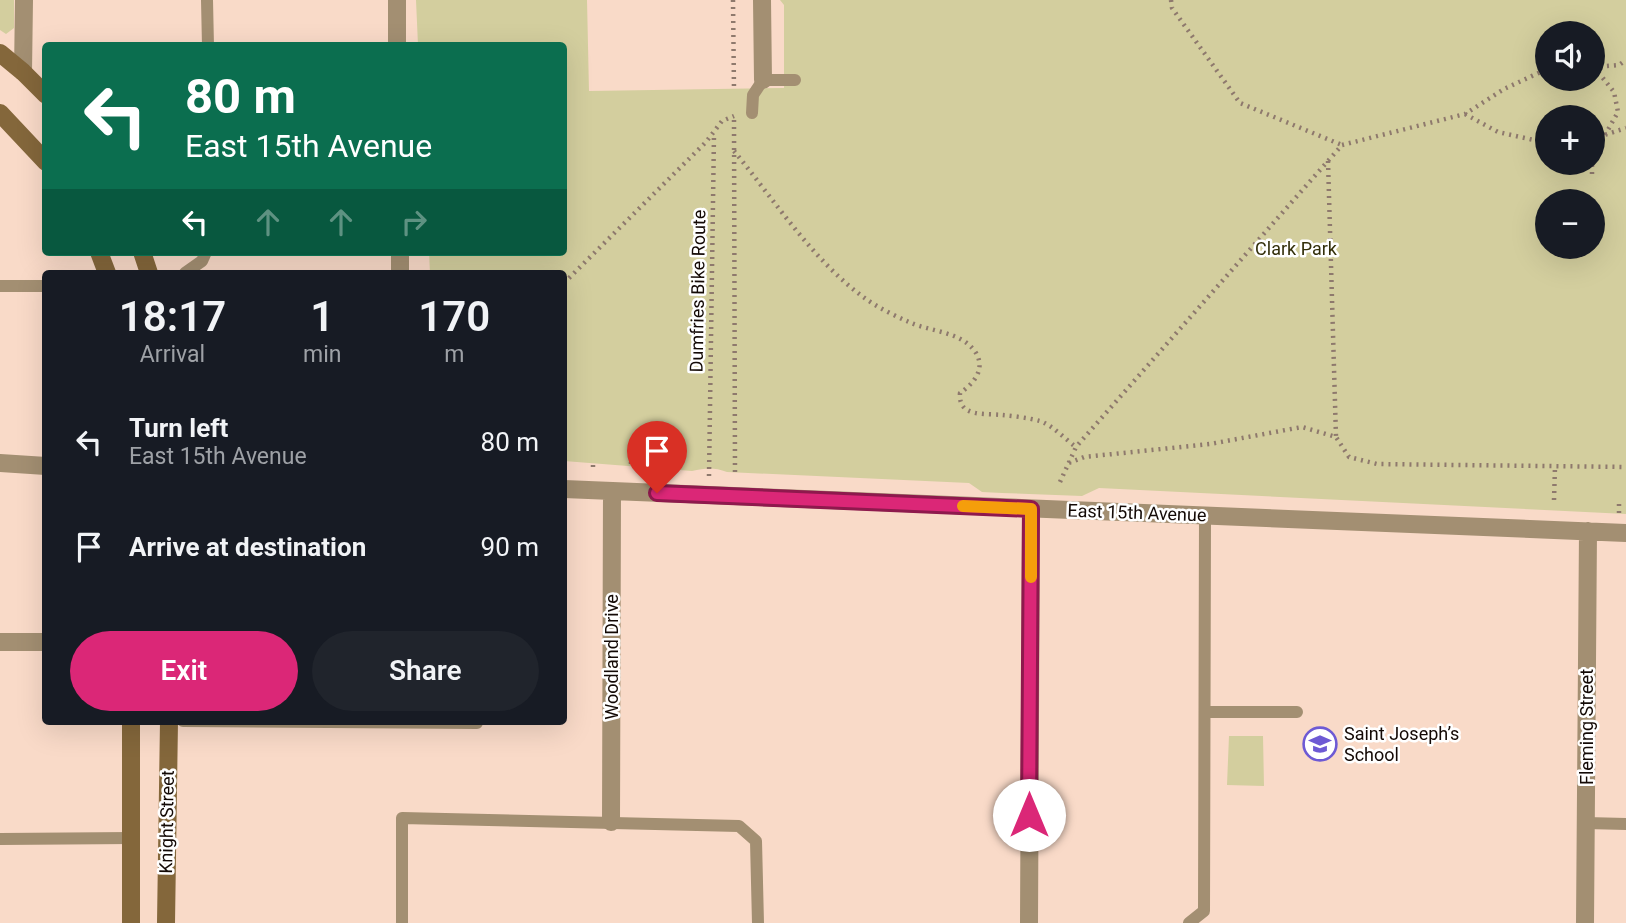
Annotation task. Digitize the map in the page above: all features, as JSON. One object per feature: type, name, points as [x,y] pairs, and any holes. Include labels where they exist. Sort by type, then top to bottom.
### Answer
[{"type":"main road","points":[[0,53],[42,91]]},
{"type":"main road","points":[[0,113],[42,158]]},
{"type":"main road","name":"Knight Street","points":[[131,725],[131,923]]},
{"type":"main road","name":"Knight Street","points":[[166,923],[169,725]]},
{"type":"street","points":[[23,72],[24,0]]},
{"type":"street","points":[[397,0],[397,42]]},
{"type":"street","points":[[762,0],[763,80]]},
{"type":"street","points":[[0,463],[42,466]]},
{"type":"street","name":"East 15th Avenue","points":[[567,489],[1626,533]]},
{"type":"street","name":"Woodland Drive","points":[[611,822],[612,491]]},
{"type":"street","points":[[1029,923],[1031,509]]},
{"type":"street","name":"Fleming Street","points":[[1584,923],[1588,531]]},
{"type":"street","points":[[0,642],[42,642]]},
{"type":"lane","points":[[207,0],[208,42]]},
{"type":"lane","points":[[752,113],[753,95],[763,80],[795,80]]},
{"type":"lane","points":[[189,270],[202,261],[204,256]]},
{"type":"lane","points":[[0,286],[42,286]]},
{"type":"lane","points":[[1189,923],[1204,911],[1205,516]]},
{"type":"lane","points":[[1205,712],[1297,712]]},
{"type":"lane","points":[[402,923],[402,818],[739,826],[757,841],[758,923]]},
{"type":"lane","points":[[1586,823],[1626,824]]},
{"type":"lane","points":[[0,839],[132,838]]},
{"type":"path","points":[[733,0],[735,496]]},
{"type":"path","points":[[1171,0],[1172,8],[1240,103],[1342,145]]},
{"type":"path","points":[[1605,66],[1619,65],[1626,60]]},
{"type":"path","points":[[1060,482],[1076,447],[1342,145],[1465,114],[1504,89],[1535,75]]},
{"type":"path","points":[[1605,81],[1614,92],[1618,113],[1605,135]]},
{"type":"path","points":[[567,280],[714,134],[722,121],[752,113]]},
{"type":"path","points":[[1465,114],[1498,132],[1535,140]]},
{"type":"path","points":[[1605,135],[1626,128]]},
{"type":"path","name":"Dumfries Bike Route","points":[[709,495],[714,134]]},
{"type":"path","points":[[734,151],[833,273],[868,300],[911,323],[951,335],[975,352],[979,368],[973,383],[960,393],[959,400],[964,408],[975,414],[1002,415],[1042,422],[1076,447]]},
{"type":"path","points":[[1328,160],[1336,437],[1349,457],[1377,464],[1626,467]]},
{"type":"path","points":[[1068,463],[1084,457],[1210,444],[1302,427],[1336,437]]},
{"type":"path","points":[[593,460],[593,467]]},
{"type":"path","points":[[631,462],[631,469]]},
{"type":"path","points":[[1554,500],[1555,467]]},
{"type":"path","points":[[1619,502],[1619,513]]},
{"type":"green space","points":[[0,0],[14,0],[14,28],[6,34],[0,30]]},
{"type":"green space","name":"Clark Park","points":[[416,0],[587,0],[589,91],[784,88],[784,5],[780,0],[1626,0],[1626,514],[1099,488],[1082,496],[1002,493],[982,492],[969,483],[727,472],[710,468],[692,471],[567,461],[567,270],[430,270],[429,256],[567,256],[567,42],[418,42]]},
{"type":"green space","points":[[1229,736],[1263,736],[1264,786],[1227,785]]},
{"type":"slow traffic","points":[[963,506],[1031,509],[1031,577]]},
{"type":"place","name":"Saint Joseph’s School","points":[[1320,744]]},
{"type":"route","points":[[657,493],[1031,509],[1029,815]]}]
